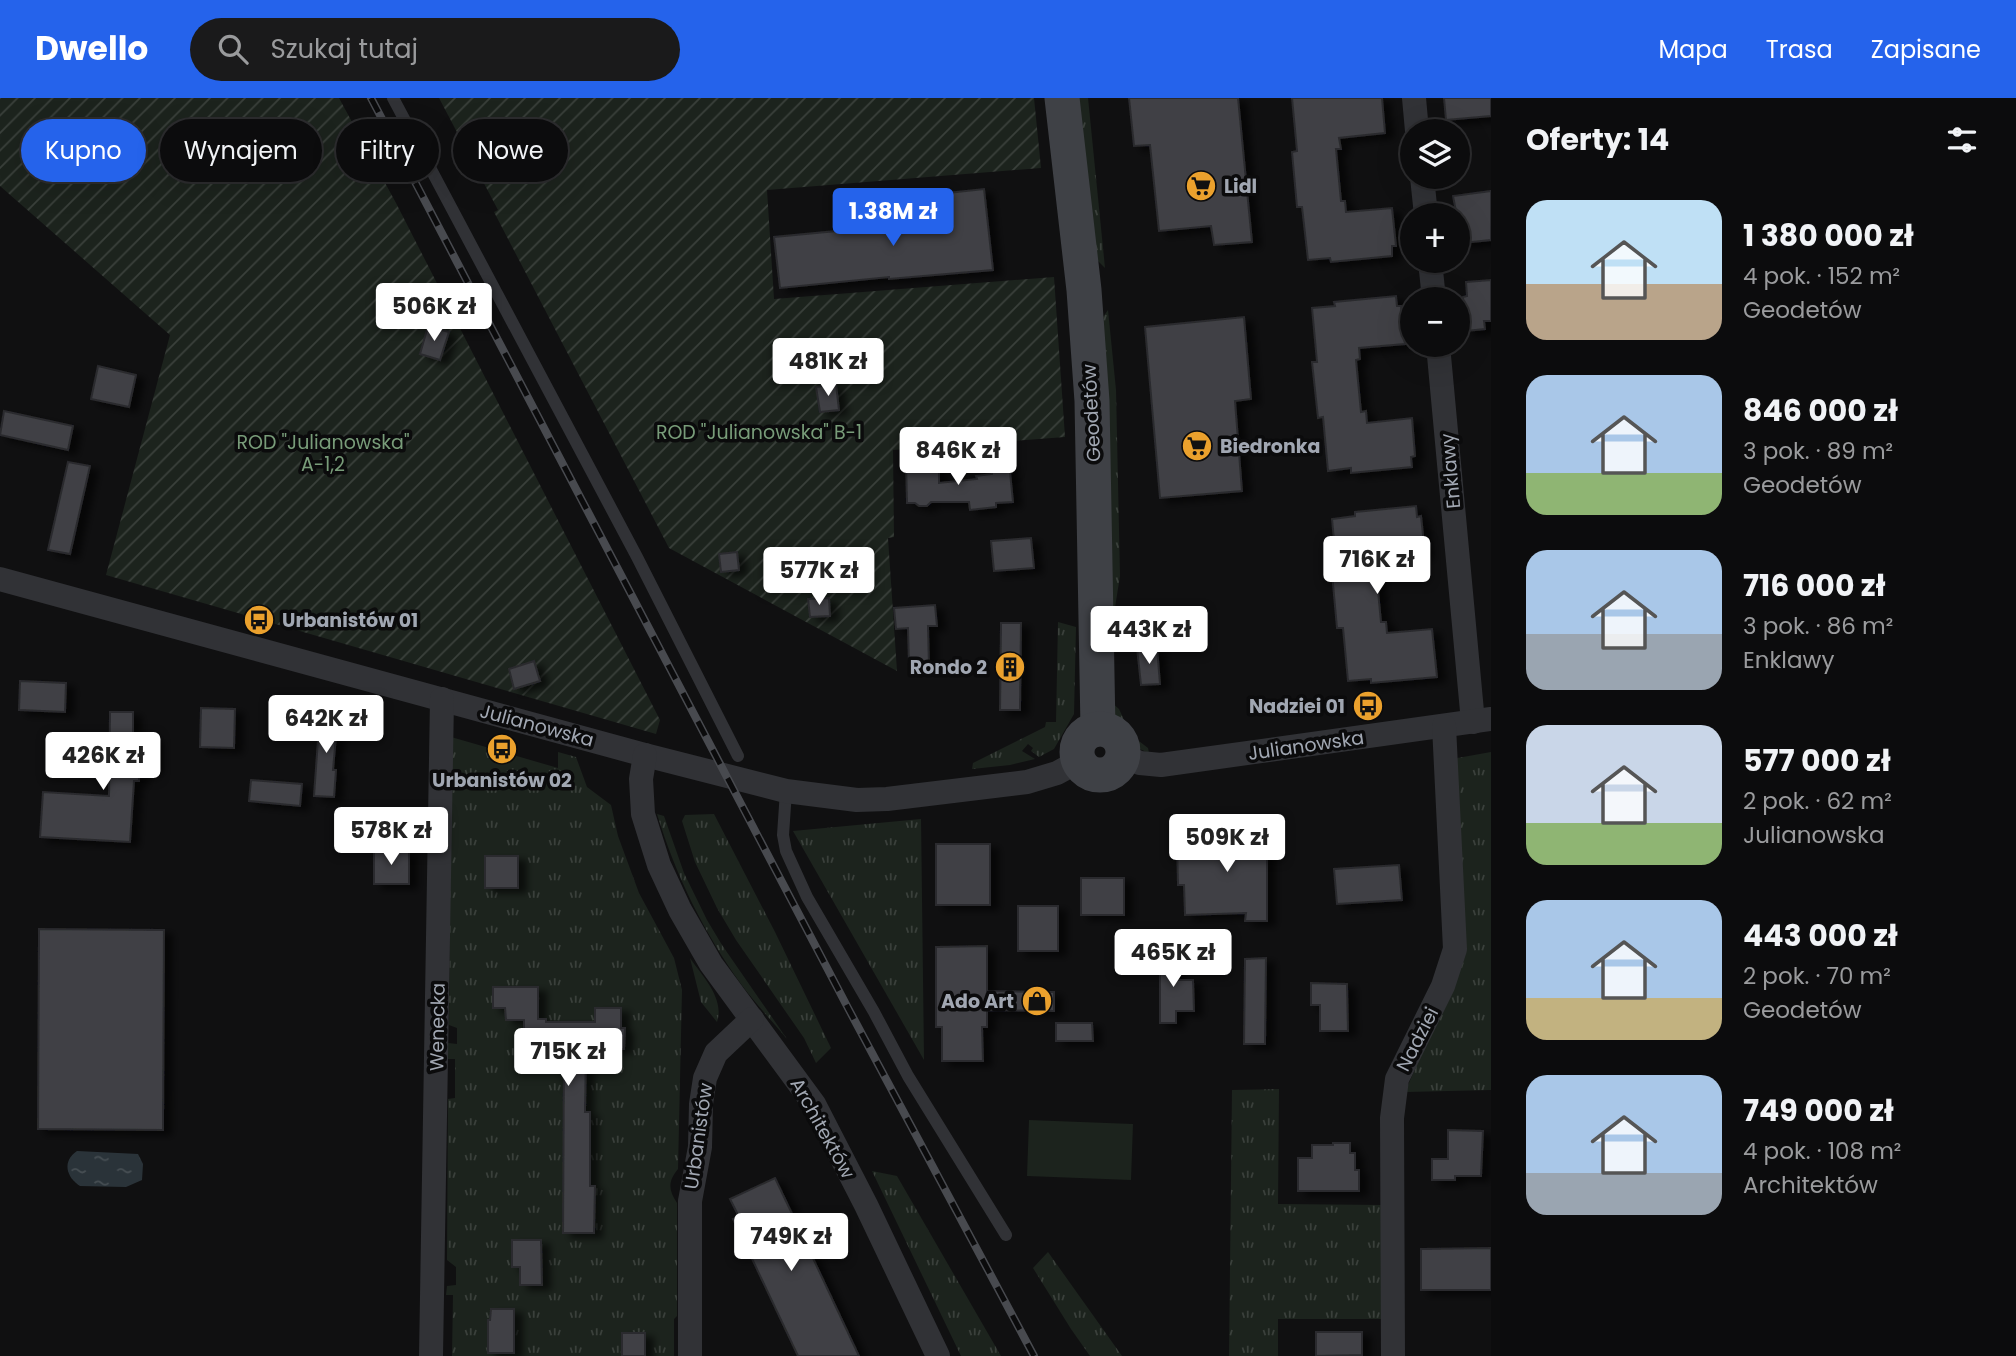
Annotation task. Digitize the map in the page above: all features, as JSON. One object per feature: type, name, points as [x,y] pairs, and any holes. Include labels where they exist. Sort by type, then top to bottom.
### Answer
[{"type":"street","name":"Geodetów","points":[[1062,98],[1084,290],[1092,401],[1098,729]]},
{"type":"street","points":[[1414,98],[1417,119]]},
{"type":"street","name":"Enklawy","points":[[1439,357],[1482,721]]},
{"type":"street","name":"Julianowska","points":[[0,579],[786,791],[857,800],[887,799],[1042,779],[1079,761]]},
{"type":"street","name":"Wenecka","points":[[431,1356],[442,699]]},
{"type":"street","name":"Julianowska","points":[[1122,756],[1140,763],[1161,765],[1482,721]]},
{"type":"street","name":"Nadziei","points":[[1392,1356],[1392,1118],[1397,1079],[1443,986],[1455,948],[1444,726]]},
{"type":"street","points":[[1105,729],[1118,736],[1123,749],[1122,756],[1116,768],[1103,775],[1089,772],[1079,761],[1077,754],[1080,740],[1091,730],[1105,729]]},
{"type":"street","points":[[645,755],[641,779],[643,814],[659,865],[695,939],[752,1019]]},
{"type":"street","name":"Urbanistów","points":[[690,1356],[690,1201],[700,1147],[701,1104],[705,1078],[716,1053],[752,1019]]},
{"type":"street","name":"Architektów","points":[[752,1019],[814,1104],[938,1356]]},
{"type":"lane","points":[[393,98],[637,557],[738,756]]},
{"type":"lane","points":[[786,791],[783,835],[786,851],[807,897],[908,1076],[1006,1235]]},
{"type":"green space","name":"ROD \"Julianowska\" A-1,2","points":[[0,98],[339,98],[350,119],[336,119],[336,182],[385,182],[660,720],[656,734],[106,575],[170,335],[0,186]]},
{"type":"green space","name":"ROD \"Julianowska\" B-1","points":[[439,98],[1034,98],[1041,168],[767,190],[774,299],[1054,277],[1065,437],[893,450],[894,537],[888,538],[897,671],[669,548],[494,212],[498,210],[483,182],[568,182],[568,119],[453,119],[453,125]]},
{"type":"green space","points":[[1073,98],[1088,98],[1105,268],[1095,258]]},
{"type":"green space","points":[[1108,310],[1116,390],[1120,576],[1113,620],[1103,317]]},
{"type":"green space","points":[[1058,622],[1076,627],[1074,714],[1054,749],[1039,757],[1031,751],[1033,748],[1028,744],[1022,751],[1035,759],[972,769],[973,763],[1045,727],[1046,722],[1056,722]]},
{"type":"green space","points":[[1111,702],[1119,709],[1131,735],[1148,748],[1149,753],[1135,747],[1115,722]]},
{"type":"green space","points":[[451,737],[558,768],[558,752],[576,757],[587,787],[611,805],[618,836],[639,893],[674,958],[682,990],[678,1169],[670,1186],[677,1203],[677,1316],[674,1319],[674,1356],[452,1356],[453,1295],[446,1295],[447,1286],[456,1285],[456,1267],[447,1260],[448,1099],[455,1098],[455,1059],[448,1059],[448,1043],[457,1044],[457,1028],[449,1025]]},
{"type":"green space","points":[[1491,752],[1491,1090],[1405,1092],[1465,955],[1452,759]]},
{"type":"green space","points":[[657,814],[664,816],[684,873],[707,920],[787,1039],[746,991],[715,944],[682,881]]},
{"type":"green space","points":[[714,814],[831,1048],[816,1063],[804,1038],[736,940],[695,862],[682,821],[685,815]]},
{"type":"green space","points":[[921,819],[924,1060],[793,831]]},
{"type":"green space","points":[[690,958],[715,996],[719,1013],[717,1022],[701,1002]]},
{"type":"green space","points":[[1279,1089],[1278,1204],[1383,1205],[1383,1319],[1278,1319],[1278,1356],[1229,1356],[1232,1090]]},
{"type":"green space","points":[[1029,1120],[1133,1124],[1131,1180],[1027,1176]]},
{"type":"green space","points":[[872,1171],[897,1176],[1001,1356],[961,1356]]},
{"type":"green space","points":[[1048,1252],[1122,1356],[1090,1356],[1033,1268]]},
{"type":"water","points":[[77,1151],[138,1154],[143,1164],[142,1180],[126,1187],[80,1186],[68,1169],[69,1159]]},
{"type":"building","name":"Lidl","points":[[1129,98],[1238,98],[1252,242],[1214,245],[1211,226],[1159,231],[1150,145],[1134,146]]},
{"type":"building","points":[[1292,98],[1382,98],[1385,133],[1339,138],[1341,149],[1336,149],[1341,201],[1345,201],[1346,212],[1392,208],[1396,246],[1392,246],[1392,256],[1331,262],[1330,258],[1308,260],[1302,207],[1297,207],[1292,152],[1297,151]]},
{"type":"building","points":[[1444,98],[1491,98],[1491,116],[1446,119]]},
{"type":"building","points":[[984,189],[993,270],[780,288],[774,237],[941,221],[938,194]]},
{"type":"building","points":[[1491,191],[1491,240],[1470,242],[1470,203],[1454,203],[1453,196]]},
{"type":"building","points":[[1491,280],[1491,321],[1484,321],[1485,329],[1470,331],[1470,287],[1466,287],[1466,282]]},
{"type":"building","points":[[1396,296],[1397,306],[1400,306],[1400,344],[1359,348],[1360,359],[1356,360],[1361,412],[1366,411],[1367,423],[1412,418],[1415,456],[1411,457],[1412,467],[1351,473],[1351,468],[1328,471],[1323,417],[1318,418],[1312,362],[1317,362],[1312,308],[1335,306],[1334,302]]},
{"type":"building","name":"Biedronka","points":[[1244,317],[1251,399],[1235,401],[1242,491],[1160,498],[1145,327]]},
{"type":"building","points":[[428,326],[449,332],[440,360],[420,354]]},
{"type":"building","points":[[98,366],[136,375],[129,407],[91,399]]},
{"type":"building","points":[[836,384],[839,410],[820,412],[816,387]]},
{"type":"building","points":[[4,411],[73,426],[68,450],[0,435]]},
{"type":"building","points":[[68,462],[90,466],[70,554],[48,550]]},
{"type":"building","points":[[906,462],[939,462],[939,483],[977,479],[976,476],[992,474],[991,463],[1009,462],[1013,502],[996,503],[996,507],[970,510],[969,502],[931,502],[927,506],[907,503]]},
{"type":"building","points":[[1416,506],[1417,517],[1421,516],[1425,554],[1379,558],[1380,570],[1376,570],[1381,622],[1386,622],[1387,633],[1432,629],[1437,677],[1371,683],[1371,679],[1348,681],[1343,628],[1337,628],[1332,573],[1337,572],[1332,519],[1355,516],[1355,512]]},
{"type":"building","points":[[1031,538],[1034,568],[994,571],[991,541]]},
{"type":"building","points":[[737,552],[739,570],[721,572],[719,554]]},
{"type":"building","points":[[829,598],[830,616],[810,617],[808,599]]},
{"type":"building","points":[[935,605],[937,626],[928,626],[929,666],[909,666],[908,628],[896,629],[894,608]]},
{"type":"building","name":"Rondo 2","points":[[1001,623],[1021,623],[1020,710],[1000,710]]},
{"type":"building","points":[[1157,647],[1160,684],[1141,685],[1137,648]]},
{"type":"building","points":[[534,661],[540,681],[514,689],[509,669]]},
{"type":"building","points":[[20,681],[66,683],[65,712],[19,710]]},
{"type":"building","points":[[201,708],[235,709],[234,748],[200,747]]},
{"type":"building","points":[[320,711],[338,713],[333,770],[336,770],[334,797],[314,796]]},
{"type":"building","points":[[110,712],[133,712],[133,734],[139,734],[139,739],[154,739],[154,767],[139,768],[139,781],[134,781],[130,842],[40,837],[43,792],[109,796]]},
{"type":"building","points":[[251,780],[302,784],[300,806],[249,801]]},
{"type":"building","points":[[1246,815],[1267,815],[1267,921],[1245,921],[1246,913],[1185,915],[1184,885],[1178,885],[1177,843],[1246,841]]},
{"type":"building","points":[[936,844],[990,844],[990,905],[936,905]]},
{"type":"building","points":[[374,849],[409,850],[409,884],[374,884]]},
{"type":"building","points":[[485,856],[518,856],[518,888],[485,888]]},
{"type":"building","points":[[1399,865],[1402,900],[1337,904],[1334,869]]},
{"type":"building","points":[[1081,878],[1124,878],[1124,915],[1081,915]]},
{"type":"building","points":[[1018,906],[1058,906],[1058,951],[1018,951]]},
{"type":"building","points":[[39,929],[164,930],[163,1130],[38,1129]]},
{"type":"building","points":[[987,946],[987,991],[1054,992],[1054,1011],[987,1010],[987,1027],[982,1027],[983,1061],[942,1061],[942,1027],[936,1027],[936,947]]},
{"type":"building","points":[[1160,951],[1178,951],[1177,980],[1193,980],[1194,1011],[1176,1011],[1176,1023],[1160,1023]]},
{"type":"building","points":[[1266,958],[1265,1044],[1244,1044],[1245,959]]},
{"type":"building","points":[[1311,983],[1347,984],[1348,1031],[1320,1031],[1320,1005],[1311,1005]]},
{"type":"building","points":[[493,987],[538,987],[538,1019],[546,1019],[546,1022],[595,1022],[595,1008],[621,1008],[621,1028],[625,1028],[624,1049],[586,1050],[585,1112],[590,1112],[590,1186],[595,1186],[594,1233],[563,1233],[564,1049],[524,1048],[524,1020],[506,1020],[505,1008],[493,1008]]},
{"type":"building","points":[[1056,1023],[1092,1023],[1093,1041],[1056,1041]]},
{"type":"building","points":[[1448,1130],[1483,1131],[1481,1176],[1455,1176],[1455,1180],[1432,1180],[1432,1159],[1448,1159]]},
{"type":"building","points":[[1350,1143],[1350,1153],[1355,1153],[1355,1170],[1359,1170],[1359,1191],[1298,1191],[1298,1158],[1312,1158],[1312,1145]]},
{"type":"building","points":[[775,1178],[859,1356],[798,1356],[733,1219],[739,1217],[730,1199]]},
{"type":"building","points":[[512,1240],[541,1240],[542,1285],[520,1285],[520,1267],[512,1267]]},
{"type":"building","points":[[1491,1248],[1491,1290],[1421,1290],[1421,1249]]},
{"type":"building","points":[[491,1309],[514,1309],[514,1353],[488,1353],[488,1320]]},
{"type":"building","points":[[1316,1332],[1362,1332],[1362,1355],[1316,1356]]},
{"type":"building","points":[[622,1333],[645,1333],[645,1356],[622,1356]]},
{"type":"railway","points":[[371,98],[848,1008],[1034,1356]]},
{"type":"place","name":"Lidl","points":[[1201,186]]},
{"type":"place","name":"Biedronka","points":[[1197,446]]},
{"type":"place","name":"Urbanistów 01","points":[[259,620]]},
{"type":"place","name":"Rondo 2","points":[[1010,667]]},
{"type":"place","name":"Nadziei 01","points":[[1368,706]]},
{"type":"place","name":"Urbanistów 02","points":[[502,749]]},
{"type":"place","name":"Ado Art","points":[[1037,1001]]}]
